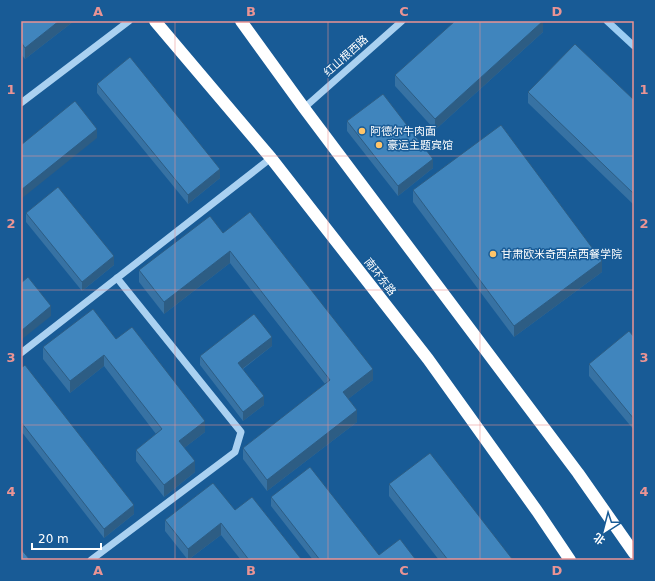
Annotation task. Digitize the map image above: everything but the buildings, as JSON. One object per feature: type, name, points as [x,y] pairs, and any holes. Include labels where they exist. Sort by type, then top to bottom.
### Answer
[{"type":"highway","name":"南环东路","points":[[154,21],[271,158],[428,359],[537,511],[570,560]]},
{"type":"highway","points":[[241,21],[304,108],[578,473],[634,553]]},
{"type":"street","points":[[21,103],[129,21]]},
{"type":"street","name":"红山根西路","points":[[304,108],[402,21]]},
{"type":"street","points":[[21,353],[271,158]]},
{"type":"street","points":[[91,560],[235,452],[241,432],[117,278]]},
{"type":"waterway","points":[[607,21],[634,46]]},
{"type":"place","name":"阿德尔牛肉面","points":[[362,131]]},
{"type":"place","name":"豪运主题宾馆","points":[[379,145]]},
{"type":"place","name":"甘肃欧米奇西点西餐学院","points":[[493,254]]}]
